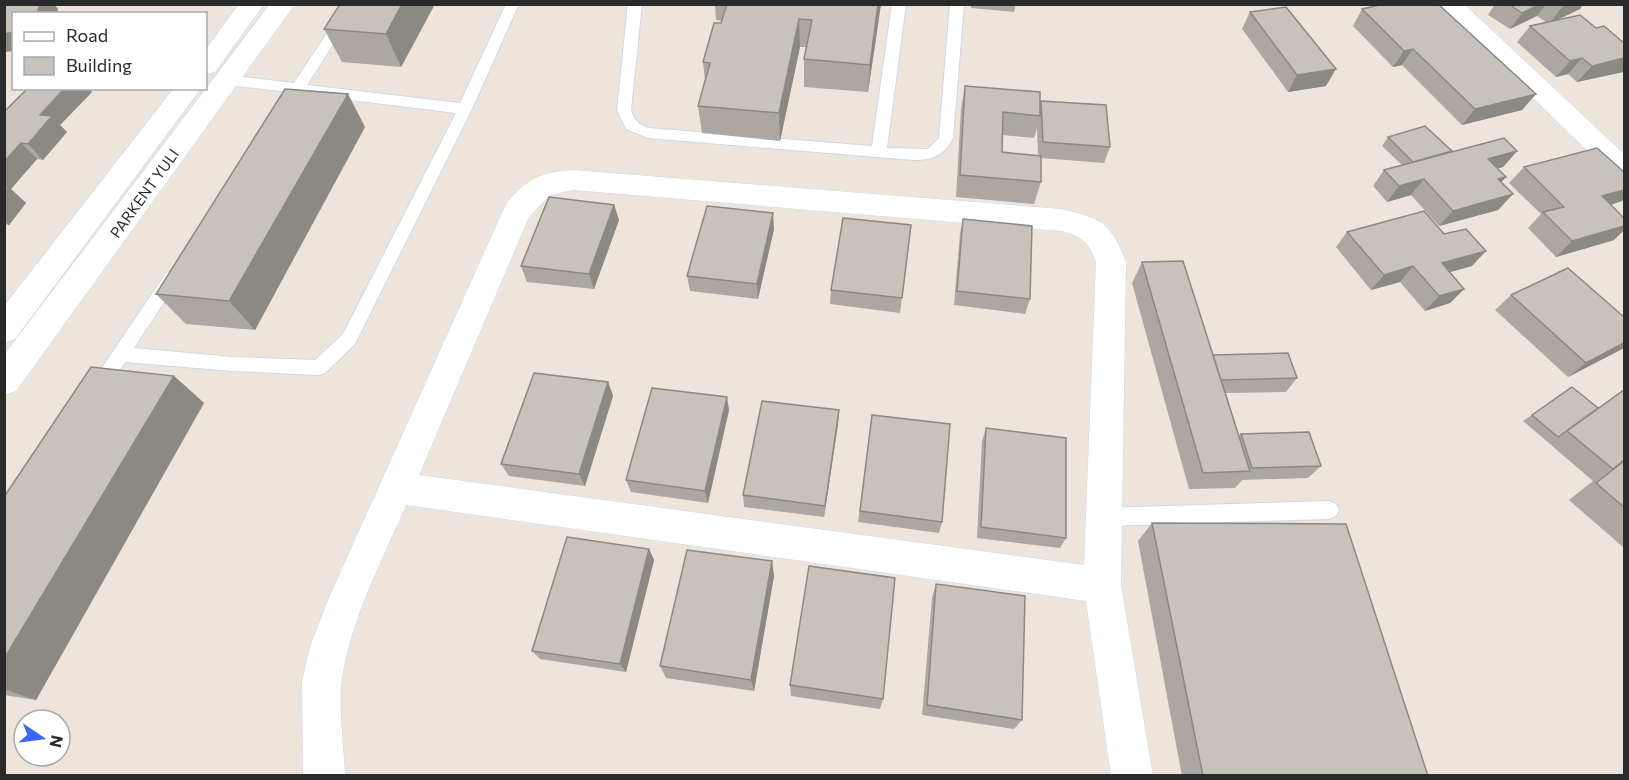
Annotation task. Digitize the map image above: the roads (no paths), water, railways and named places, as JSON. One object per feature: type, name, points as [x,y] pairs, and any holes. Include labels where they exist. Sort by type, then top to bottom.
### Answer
[{"type":"street","name":"PARKENT YULI","points":[[207,86],[252,4]]},
{"type":"street","name":"PARKENT YULI","points":[[216,73],[283,4]]},
{"type":"street","points":[[1449,4],[1624,170]]},
{"type":"street","name":"PARKENT YULI","points":[[4,330],[186,90]]},
{"type":"street","name":"PARKENT YULI","points":[[4,381],[204,90]]},
{"type":"street","points":[[324,776],[322,681],[330,644],[395,488],[516,213],[531,192],[552,182],[573,180],[1061,220],[1086,226],[1103,238],[1111,262],[1102,585],[1132,776]]},
{"type":"street","points":[[395,488],[1102,585]]},
{"type":"lane","points":[[278,119],[352,4]]},
{"type":"lane","points":[[122,354],[232,364],[319,368],[349,339],[465,109],[513,4]]},
{"type":"lane","points":[[635,4],[624,110],[626,121],[634,129],[931,155],[942,148],[946,138],[957,4]]},
{"type":"lane","points":[[879,152],[899,4]]},
{"type":"lane","points":[[216,73],[297,90],[465,109]]},
{"type":"lane","points":[[89,401],[180,266]]},
{"type":"lane","points":[[1104,517],[1329,510]]}]
